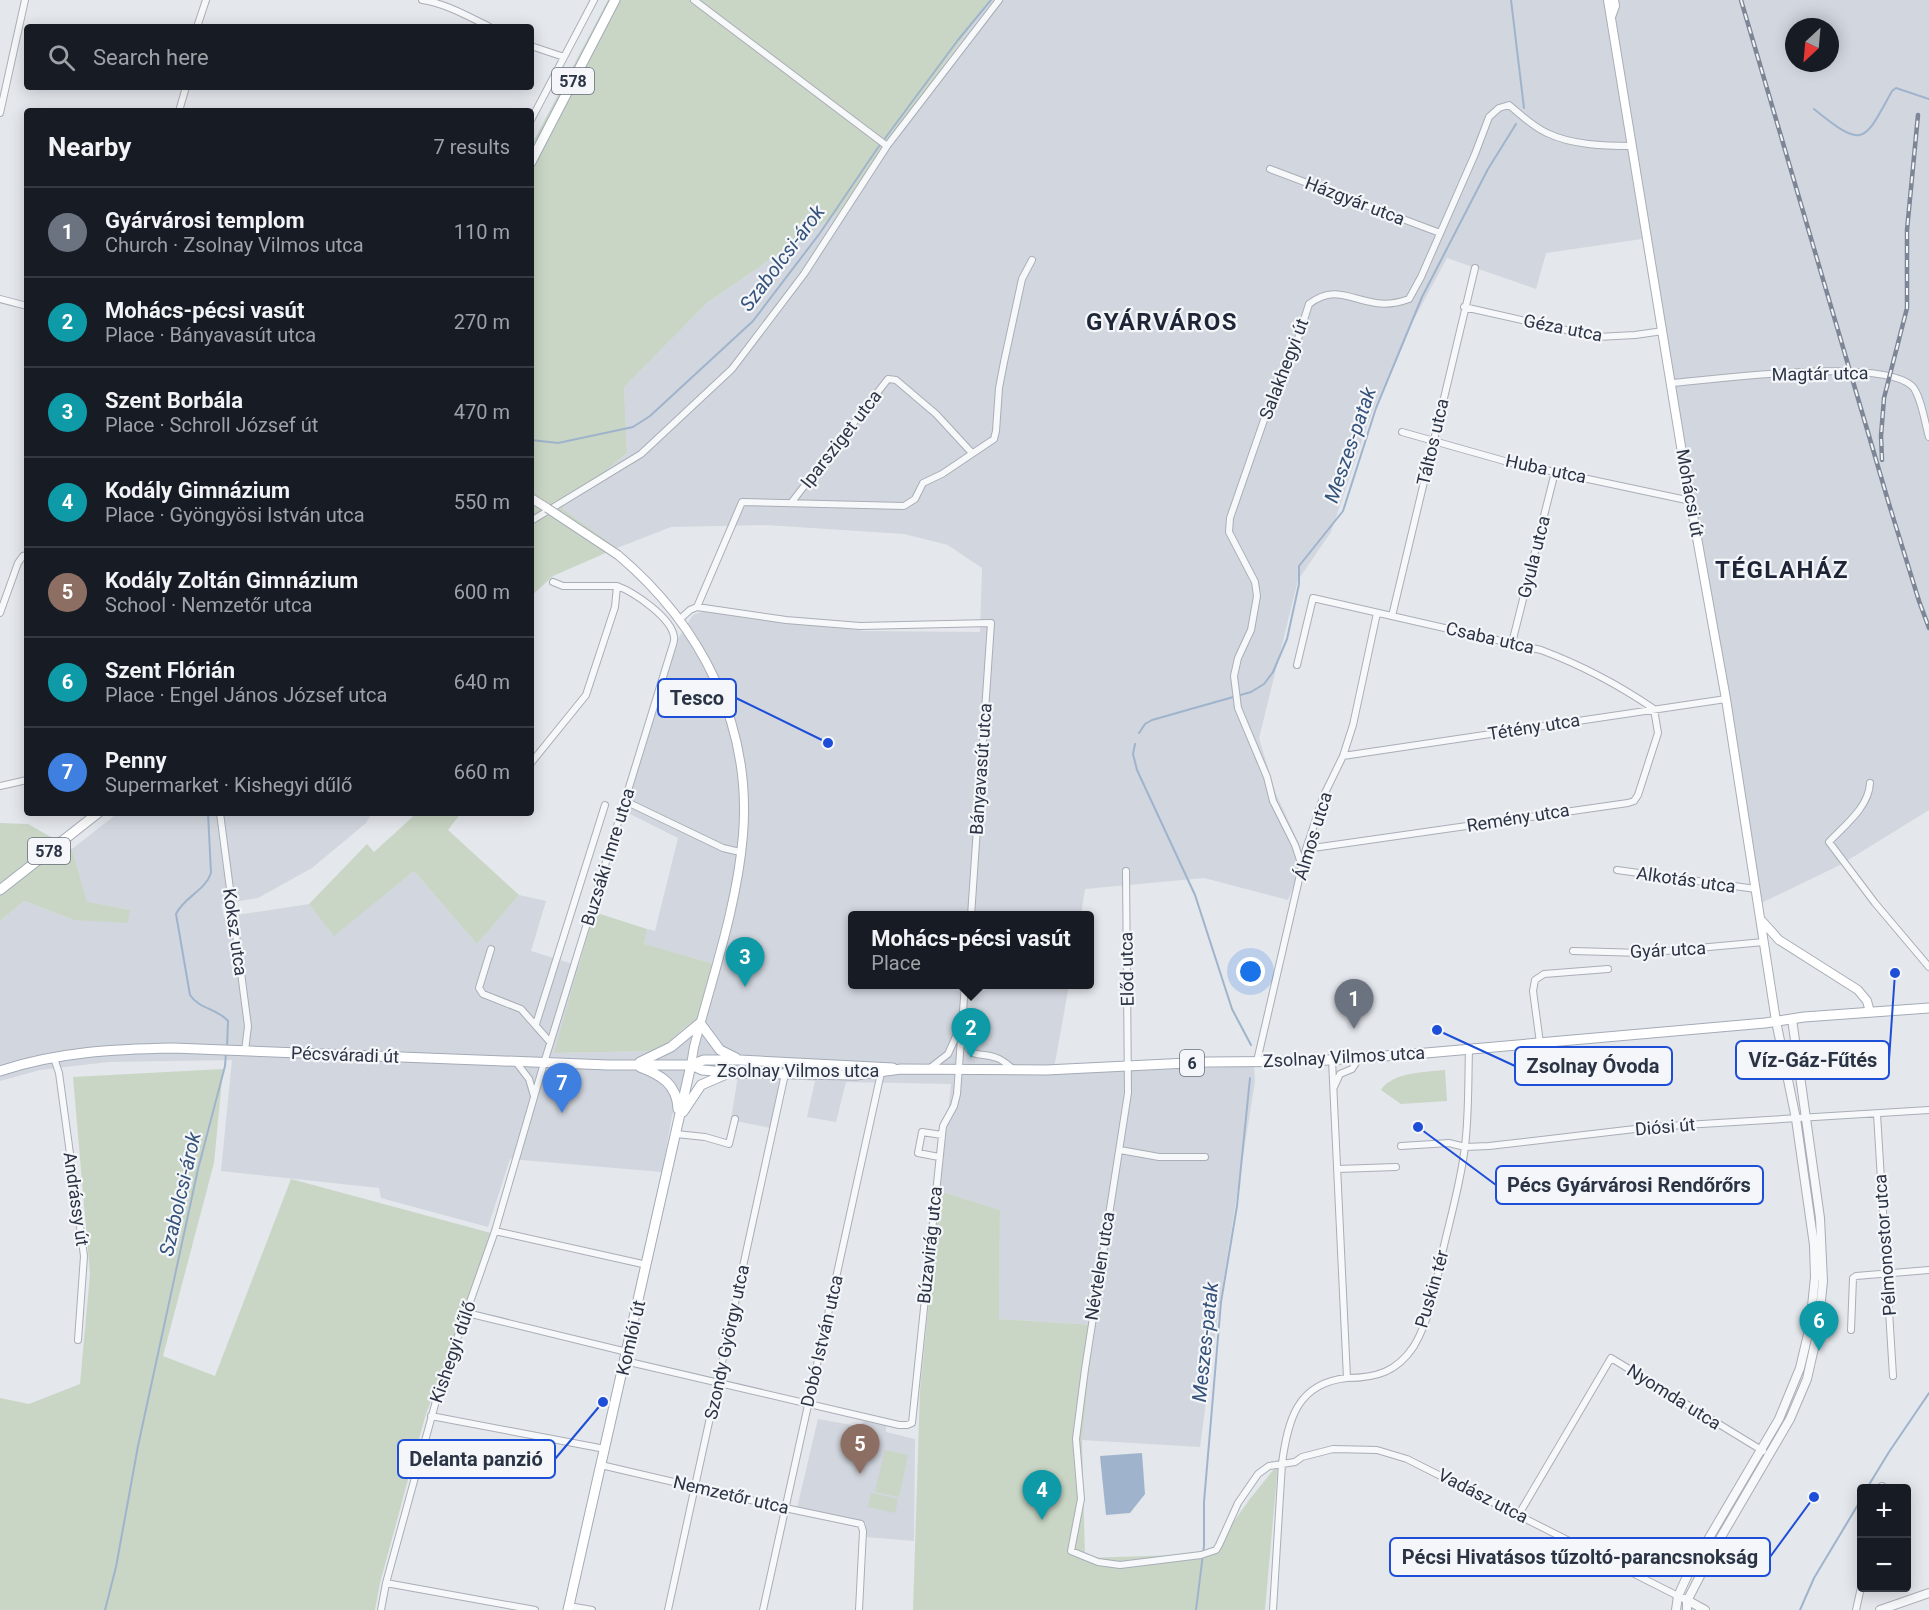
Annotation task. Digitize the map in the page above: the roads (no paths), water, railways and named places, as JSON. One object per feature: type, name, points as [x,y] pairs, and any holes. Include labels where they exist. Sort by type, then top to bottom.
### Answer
[{"type":"main road","name":"578","points":[[534,156],[615,0]]},
{"type":"main road","name":"Mohácsi út","points":[[1608,0],[1726,699],[1776,1021]]},
{"type":"main road","points":[[1611,17],[1615,6],[1614,0]]},
{"type":"main road","points":[[534,500],[618,555],[644,577],[680,619],[696,642],[715,679],[734,734],[743,791],[743,834],[729,918],[691,1065]]},
{"type":"main road","name":"578","points":[[0,890],[94,816]]},
{"type":"main road","points":[[1761,918],[1768,929],[1789,947],[1858,990],[1867,1001],[1870,1012]]},
{"type":"main road","points":[[1766,954],[1774,947],[1789,947]]},
{"type":"main road","name":"Zsolnay Vilmos utca","points":[[691,1065],[704,1060],[740,1060],[885,1066],[902,1069],[1015,1070],[1332,1060],[1469,1050],[1929,1008]]},
{"type":"main road","points":[[700,1023],[720,1050],[740,1060]]},
{"type":"main road","points":[[635,1064],[671,1047],[700,1023]]},
{"type":"main road","name":"Pécsváradi út","points":[[0,1071],[54,1058],[114,1050],[173,1048],[544,1063],[691,1065]]},
{"type":"main road","points":[[635,1064],[659,1075],[673,1088],[677,1100],[678,1120]]},
{"type":"main road","name":"Zsolnay Vilmos utca","points":[[691,1065],[702,1070],[785,1074],[856,1075],[902,1069]]},
{"type":"main road","name":"Komlói út","points":[[568,1608],[691,1065]]},
{"type":"main road","points":[[678,1120],[701,1085],[715,1077],[736,1073]]},
{"type":"street","points":[[0,113],[1,98],[24,2],[15,0]]},
{"type":"street","points":[[197,24],[206,0]]},
{"type":"street","points":[[422,0],[440,5],[483,24]]},
{"type":"street","points":[[534,114],[594,0]]},
{"type":"street","points":[[694,0],[884,144]]},
{"type":"street","points":[[534,519],[641,453],[732,369],[804,274],[884,144],[999,0]]},
{"type":"street","points":[[534,46],[564,57]]},
{"type":"street","points":[[180,108],[185,90]]},
{"type":"street","name":"Salakhegyi út","points":[[1302,866],[1295,845],[1273,801],[1267,777],[1237,704],[1234,676],[1238,658],[1251,630],[1257,596],[1255,582],[1228,532],[1230,518],[1264,420],[1295,348],[1308,304],[1327,294],[1342,294],[1375,303],[1396,304],[1409,299],[1421,277],[1489,117],[1499,108],[1509,105],[1545,133],[1560,138],[1613,146],[1632,146]]},
{"type":"street","name":"Házgyár utca","points":[[1270,169],[1440,233]]},
{"type":"street","name":"Iparsziget utca","points":[[697,607],[742,502],[908,505],[915,499],[923,483],[942,474],[991,441],[995,436],[999,388],[1022,279],[1032,260]]},
{"type":"street","name":"Táltos utca","points":[[1392,616],[1475,268]]},
{"type":"street","points":[[0,299],[24,305]]},
{"type":"street","name":"Géza utca","points":[[1464,307],[1597,338],[1663,331]]},
{"type":"street","name":"Magtár utca","points":[[1672,383],[1801,371],[1889,375],[1907,382],[1914,389],[1929,437]]},
{"type":"street","name":"Iparsziget utca","points":[[791,503],[888,379],[896,380],[936,414],[972,453]]},
{"type":"street","name":"Huba utca","points":[[1402,432],[1508,462],[1691,501]]},
{"type":"street","name":"Gyula utca","points":[[1512,643],[1556,472]]},
{"type":"street","points":[[0,613],[18,563],[24,556]]},
{"type":"street","points":[[534,759],[586,695],[615,607],[617,586],[562,586],[553,582]]},
{"type":"street","name":"Buzsáki Imre utca","points":[[544,1063],[675,637],[664,620],[636,596],[617,586]]},
{"type":"street","name":"Csaba utca","points":[[1297,665],[1313,598],[1541,650],[1563,658],[1625,689],[1654,709]]},
{"type":"street","points":[[680,619],[697,607]]},
{"type":"street","name":"Bányavasút utca","points":[[697,607],[786,620],[860,626],[991,623],[971,911]]},
{"type":"street","name":"Álmos utca","points":[[1257,1061],[1306,849],[1324,795],[1343,756],[1353,725],[1377,613]]},
{"type":"street","name":"Tétény utca","points":[[1343,756],[1726,699]]},
{"type":"street","name":"Remény utca","points":[[1306,849],[1634,801],[1658,733],[1654,709]]},
{"type":"street","points":[[0,786],[24,781]]},
{"type":"street","points":[[1870,783],[1869,793],[1864,803],[1829,842],[1875,903],[1929,967]]},
{"type":"street","points":[[625,801],[723,848],[740,852]]},
{"type":"street","points":[[536,1024],[605,805]]},
{"type":"street","name":"Koksz utca","points":[[220,816],[248,1026],[245,1051]]},
{"type":"street","name":"Alkotás utca","points":[[1617,870],[1756,889]]},
{"type":"street","name":"Előd utca","points":[[1126,871],[1127,1067]]},
{"type":"street","name":"Gyár utca","points":[[1573,951],[1643,953],[1764,942]]},
{"type":"street","points":[[491,949],[479,988],[483,994],[520,1009],[550,1042]]},
{"type":"street","name":"Gyár utca","points":[[1540,1043],[1533,991],[1535,980],[1544,974],[1608,969]]},
{"type":"street","points":[[958,1069],[964,989]]},
{"type":"street","points":[[1687,1610],[1688,1601],[1714,1549],[1791,1419],[1815,1349],[1824,1266],[1820,1218],[1792,1019]]},
{"type":"street","points":[[1676,1610],[1678,1596],[1689,1572],[1779,1419],[1804,1352],[1813,1312],[1814,1245],[1796,1119],[1776,1021]]},
{"type":"street","points":[[929,1069],[948,1054],[955,1042],[961,1023]]},
{"type":"street","points":[[961,1023],[968,1048],[973,1053],[978,1056],[996,1058],[1015,1070]]},
{"type":"street","name":"Puskin tér","points":[[1274,1610],[1282,1463],[1285,1442],[1298,1404],[1317,1386],[1329,1380],[1366,1378],[1383,1374],[1403,1359],[1413,1347],[1424,1326],[1435,1288],[1465,1147],[1469,1050]]},
{"type":"street","name":"Andrássy út","points":[[54,1058],[59,1073],[84,1256],[78,1340]]},
{"type":"street","points":[[1333,1094],[1340,1074],[1352,1069],[1359,1058]]},
{"type":"street","points":[[1332,1060],[1347,1378]]},
{"type":"street","points":[[516,1062],[529,1079],[534,1097]]},
{"type":"street","name":"Kishegyi dűlő","points":[[381,1610],[386,1583],[431,1416],[495,1231],[544,1063]]},
{"type":"street","name":"Névtelen utca","points":[[1127,1067],[1128,1093],[1120,1150],[1113,1178],[1076,1439],[1081,1499],[1071,1551],[1098,1562],[1120,1565],[1203,1554]]},
{"type":"street","name":"Búzavirág utca","points":[[808,1404],[899,1425],[912,1423],[943,1126],[955,1100],[958,1069]]},
{"type":"street","name":"Dobó István utca","points":[[763,1610],[881,1073]]},
{"type":"street","name":"Szondy György utca","points":[[668,1610],[785,1074]]},
{"type":"street","name":"Diósi út","points":[[1401,1146],[1449,1143],[1465,1147],[1489,1146],[1652,1127],[1929,1110]]},
{"type":"street","name":"Pélmonostor utca","points":[[1876,1114],[1893,1376]]},
{"type":"street","points":[[676,1134],[705,1137],[729,1144],[735,1119]]},
{"type":"street","points":[[939,1157],[918,1153],[922,1132],[942,1135]]},
{"type":"street","points":[[1120,1150],[1159,1157],[1205,1157]]},
{"type":"street","points":[[1337,1169],[1396,1167]]},
{"type":"street","points":[[495,1231],[647,1265]]},
{"type":"street","points":[[1851,1330],[1853,1278],[1929,1270]]},
{"type":"street","points":[[467,1313],[808,1404]]},
{"type":"street","name":"Nyomda utca","points":[[1519,1514],[1611,1358],[1770,1455]]},
{"type":"street","points":[[431,1416],[605,1449]]},
{"type":"street","name":"Vadász utca","points":[[1203,1554],[1216,1550],[1238,1503],[1258,1474],[1269,1466],[1295,1462],[1302,1457],[1333,1449],[1377,1450],[1407,1460],[1519,1514],[1705,1610]]},
{"type":"street","name":"Nemzetőr utca","points":[[601,1465],[861,1524],[863,1531],[859,1610]]},
{"type":"street","points":[[386,1583],[535,1610]]},
{"type":"street","points":[[1856,1610],[1860,1592]]},
{"type":"street","points":[[1880,1610],[1929,1593]]},
{"type":"street","points":[[568,1608],[587,1609]]},
{"type":"water","points":[[1142,1453],[1145,1494],[1130,1513],[1106,1515],[1100,1456]]},
{"type":"waterway","name":"Szabolcsi-árok","points":[[534,440],[558,443],[633,427],[650,416],[753,321],[820,233],[877,149],[958,40],[991,0]]},
{"type":"waterway","name":"Meszes-patak","points":[[1511,0],[1524,108]]},
{"type":"waterway","points":[[1814,109],[1843,131],[1853,135],[1868,130],[1896,88],[1929,99]]},
{"type":"waterway","name":"Meszes-patak","points":[[1139,733],[1145,724],[1152,720],[1251,692],[1264,684],[1273,672],[1287,639],[1299,584],[1299,566],[1343,511],[1376,408],[1422,297],[1488,169],[1516,124]]},
{"type":"waterway","name":"Meszes-patak","points":[[1135,744],[1133,754],[1137,770],[1195,895],[1232,1009],[1251,1045]]},
{"type":"waterway","name":"Szabolcsi-árok","points":[[208,816],[211,873],[204,885],[184,903],[176,914],[190,995],[198,1003],[228,1021],[227,1048]]},
{"type":"waterway","name":"Szabolcsi-árok","points":[[105,1610],[116,1567],[138,1446],[198,1169],[225,1066],[226,1053]]},
{"type":"waterway","name":"Meszes-patak","points":[[1196,1610],[1204,1546],[1204,1502],[1221,1302],[1237,1206],[1250,1078]]},
{"type":"waterway","points":[[1869,1484],[1929,1393]]},
{"type":"waterway","points":[[1800,1610],[1814,1578],[1857,1506]]},
{"type":"railway","points":[[1741,0],[1889,504],[1929,628]]},
{"type":"railway","points":[[1882,460],[1884,398],[1907,308],[1907,230],[1918,115]]},
{"type":"place","name":"Tesco","points":[[828,743]]},
{"type":"place","name":"Víz-Gáz-Fűtés","points":[[1895,973]]},
{"type":"place","name":"Szent Borbála","points":[[745,987]]},
{"type":"place","name":"Gyárvárosi templom","points":[[1354,1029]]},
{"type":"place","name":"Zsolnay Óvoda","points":[[1437,1030]]},
{"type":"place","name":"Mohács-pécsi vasút","points":[[971,1058]]},
{"type":"place","name":"Penny","points":[[562,1113]]},
{"type":"place","name":"Pécs Gyárvárosi Rendőrőrs","points":[[1418,1127]]},
{"type":"place","name":"Szent Flórián","points":[[1819,1351]]},
{"type":"place","name":"Delanta panzió","points":[[603,1402]]},
{"type":"place","name":"Kodály Zoltán Gimnázium","points":[[860,1474]]},
{"type":"place","name":"Pécsi Hivatásos tűzoltó-parancsnokság","points":[[1814,1497]]},
{"type":"place","name":"Kodály Gimnázium","points":[[1042,1520]]},
{"type":"district","name":"GYÁRVÁROS","points":[[1162,322]]},
{"type":"district","name":"TÉGLAHÁZ","points":[[1782,570]]}]
